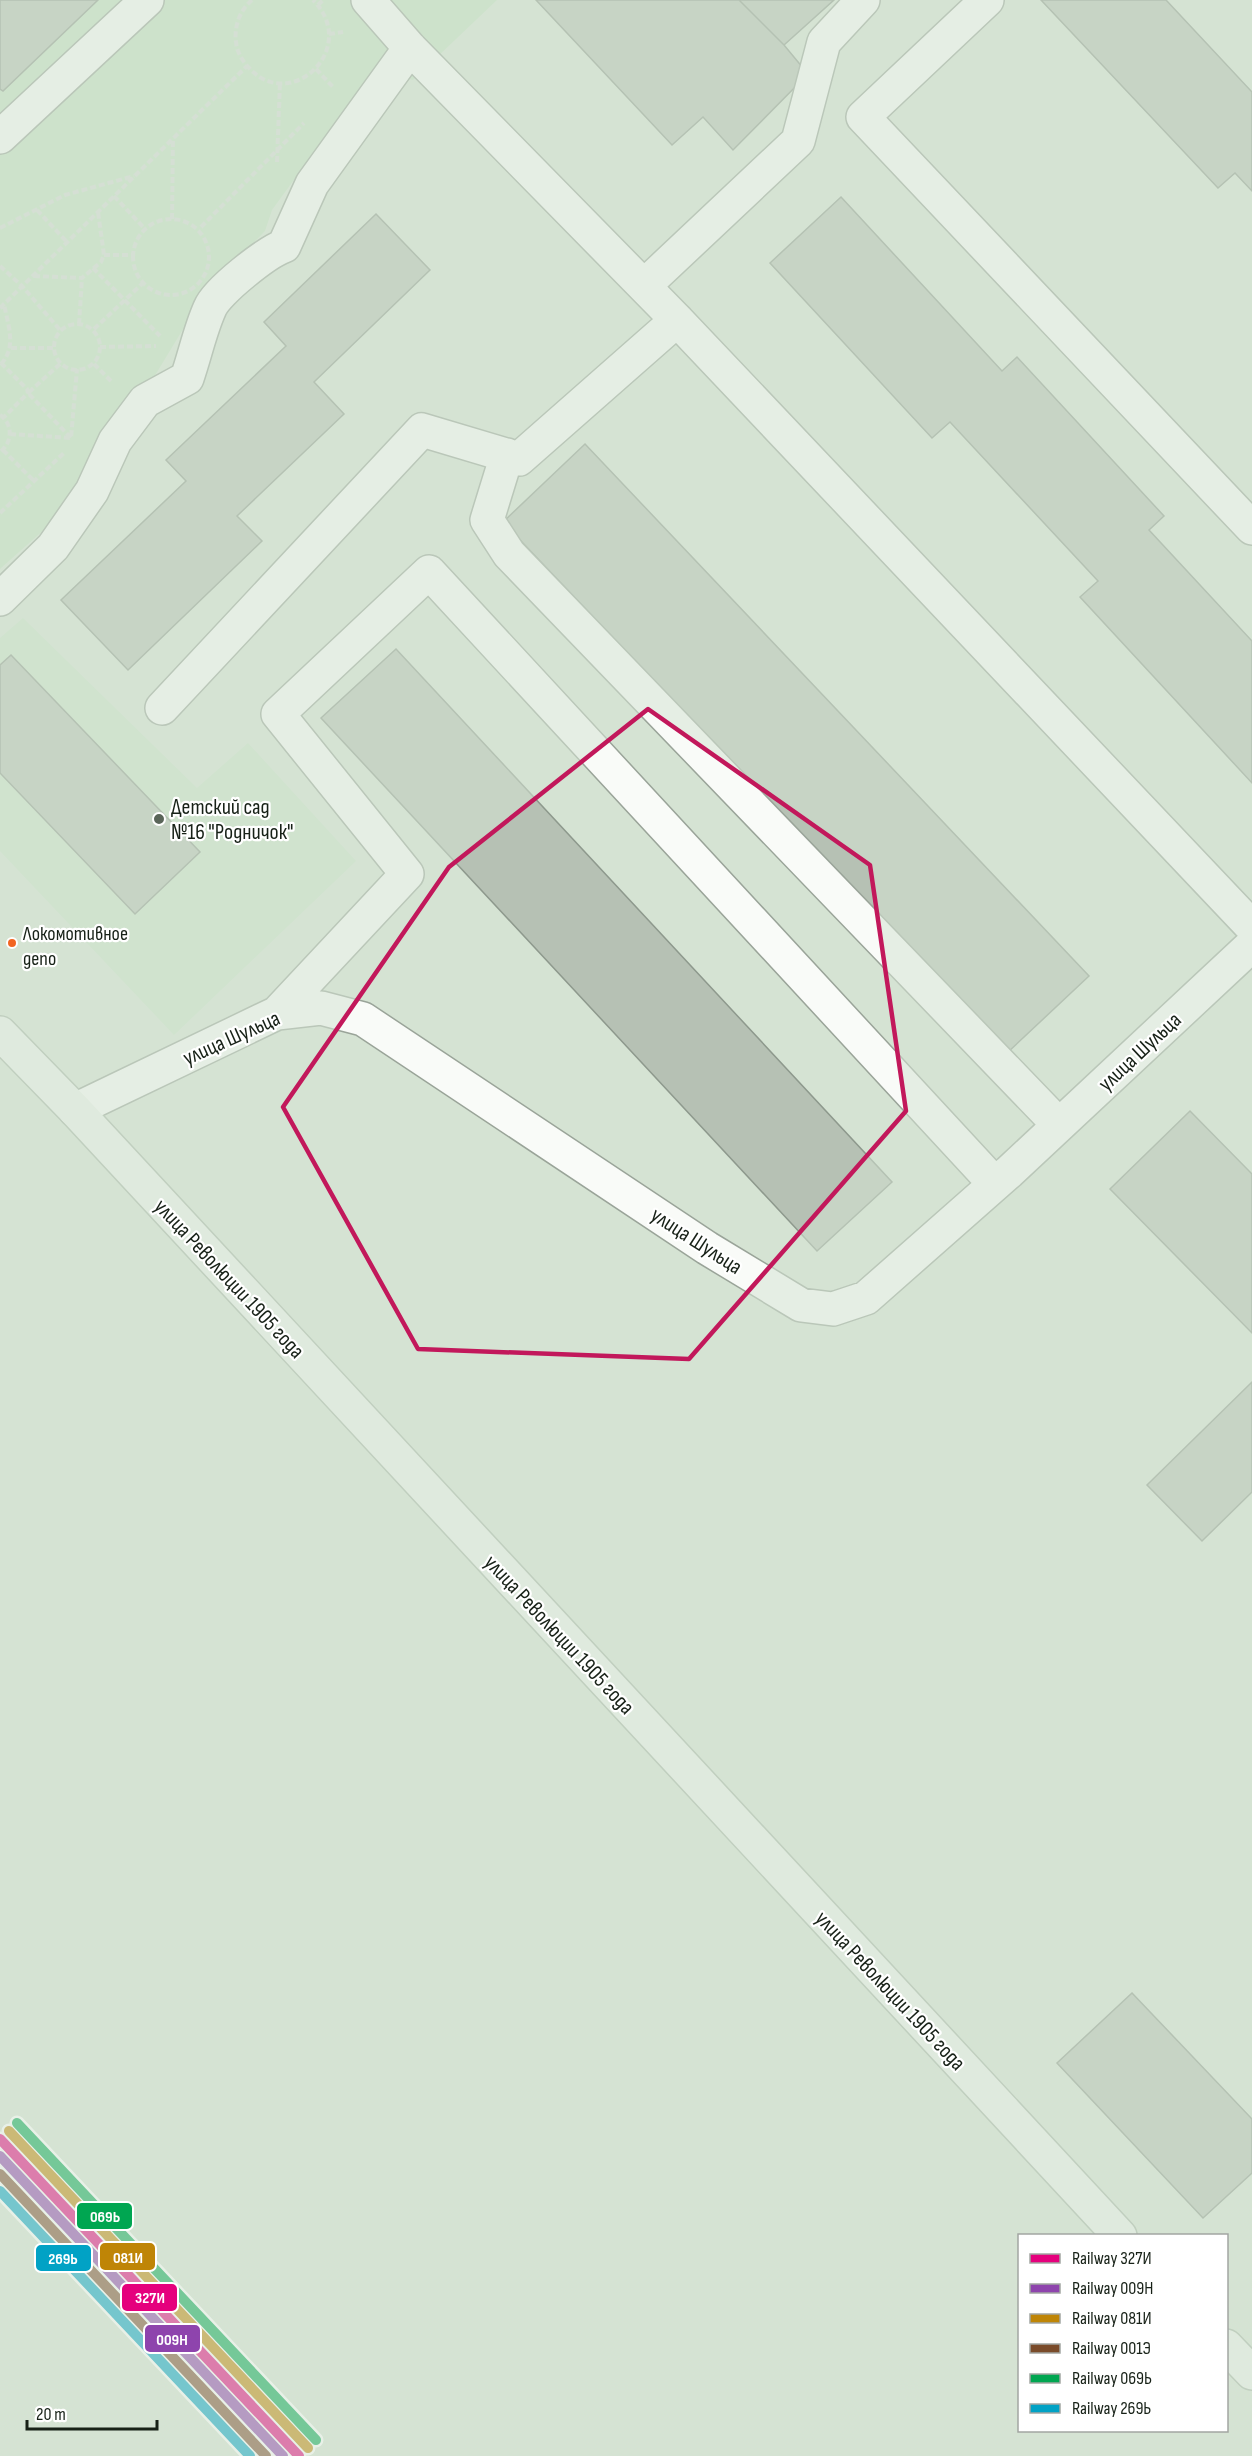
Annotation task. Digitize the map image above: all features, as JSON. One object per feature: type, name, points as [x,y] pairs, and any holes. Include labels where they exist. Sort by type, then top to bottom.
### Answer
[{"type":"main road","name":"улица Революции 1905 года","points":[[0,1033],[75,1110],[1119,2234]]},
{"type":"main road","points":[[1228,2347],[1252,2373]]},
{"type":"street","points":[[0,137],[147,0]]},
{"type":"street","points":[[368,0],[410,48],[677,320],[1252,927]]},
{"type":"street","points":[[644,286],[798,141],[824,42],[863,0]]},
{"type":"street","points":[[987,0],[863,117],[1252,528]]},
{"type":"street","points":[[0,598],[53,547],[92,491],[115,441],[144,401],[187,378],[211,305],[245,271],[274,250],[284,246],[312,184],[410,48]]},
{"type":"street","points":[[162,708],[422,430],[519,459],[677,320]]},
{"type":"street","points":[[507,455],[488,520],[509,554],[1059,1125]]},
{"type":"street","points":[[277,1013],[407,874],[278,714],[429,572],[995,1184]]},
{"type":"street","name":"улица Шульца","points":[[75,1110],[277,1013],[321,1008],[363,1019],[707,1248],[801,1305],[833,1309],[866,1298],[995,1184],[1252,945]]},
{"type":"path","points":[[249,1],[239,16],[235,31],[237,48],[247,66],[255,74],[270,81],[280,82],[303,79],[316,69],[325,56],[330,40],[328,23],[313,0]]},
{"type":"path","points":[[318,5],[323,0]]},
{"type":"path","points":[[28,393],[27,389],[1,364],[9,355],[11,348],[2,306],[247,66]]},
{"type":"path","points":[[201,227],[305,123]]},
{"type":"path","points":[[172,219],[173,138]]},
{"type":"path","points":[[0,228],[65,195],[135,176]]},
{"type":"path","points":[[114,196],[145,229]]},
{"type":"path","points":[[37,210],[67,242]]},
{"type":"path","points":[[79,324],[82,278],[104,255],[98,212]]},
{"type":"path","points":[[172,219],[187,222],[199,230],[207,243],[208,252],[206,273],[197,285],[185,292],[170,294],[155,291],[143,283],[135,270],[133,255],[136,241],[145,229],[158,221],[172,219]]},
{"type":"path","points":[[104,255],[133,255]]},
{"type":"path","points":[[0,266],[22,286],[60,330]]},
{"type":"path","points":[[93,268],[123,301],[162,338]]},
{"type":"path","points":[[33,276],[82,278]]},
{"type":"path","points":[[94,329],[143,283]]},
{"type":"path","points":[[83,323],[94,329],[100,340],[100,352],[94,363],[83,370],[71,370],[60,364],[54,348],[54,340],[60,330],[71,324],[83,323]]},
{"type":"path","points":[[100,347],[158,346]]},
{"type":"path","points":[[11,348],[54,348]]},
{"type":"path","points":[[94,363],[116,385]]},
{"type":"path","points":[[34,481],[2,451],[10,440],[10,428],[2,416],[60,364]]},
{"type":"path","points":[[10,434],[71,438],[77,369]]},
{"type":"path","points":[[0,513],[67,450]]},
{"type":"highlighted area","points":[[648,709],[870,865],[906,1111],[689,1359],[418,1349],[283,1107],[449,867]]},
{"type":"shaded area","points":[[98,0],[497,0],[413,80],[374,70],[272,210],[265,231],[205,293],[151,382],[102,431],[65,511],[0,569],[0,85]]},
{"type":"shaded area","name":"Детский сад №16 \"Родничок\"","points":[[23,618],[197,788],[248,743],[356,861],[174,1035],[0,851],[0,638]]},
{"type":"building","points":[[0,0],[98,0],[3,91],[0,89]]},
{"type":"building","points":[[536,0],[739,0],[784,45],[808,74],[733,150],[703,117],[672,145]]},
{"type":"building","points":[[739,0],[834,0],[784,45]]},
{"type":"building","points":[[1041,0],[1166,0],[1252,92],[1252,191],[1235,173],[1218,188]]},
{"type":"building","points":[[841,197],[1002,371],[1017,357],[1164,516],[1149,530],[1252,641],[1252,783],[1080,597],[1098,581],[950,422],[932,438],[770,263]]},
{"type":"building","points":[[376,214],[430,270],[314,382],[344,414],[237,516],[262,541],[128,670],[61,600],[186,481],[166,460],[286,346],[264,322]]},
{"type":"building","points":[[585,444],[1089,976],[1007,1053],[503,522]]},
{"type":"building","points":[[396,649],[892,1182],[817,1251],[321,718]]},
{"type":"building","points":[[11,655],[200,852],[135,914],[0,773],[0,665]]},
{"type":"building","points":[[1190,1111],[1252,1174],[1252,1333],[1110,1189]]},
{"type":"building","points":[[1252,1382],[1252,1492],[1202,1541],[1147,1485]]},
{"type":"building","points":[[1132,1993],[1252,2119],[1252,2173],[1203,2218],[1057,2063]]},
{"type":"rail line","name":"069Ь","points":[[17,2123],[316,2440]]},
{"type":"rail line","name":"081И","points":[[9,2131],[308,2448]]},
{"type":"rail line","name":"327И","points":[[0,2139],[299,2456]]},
{"type":"rail line","name":"009Н","points":[[0,2156],[283,2456]]},
{"type":"rail line","name":"001Э","points":[[0,2174],[266,2456]]},
{"type":"rail line","name":"269Ь","points":[[0,2191],[250,2456]]},
{"type":"place","name":"Детский сад №16 \"Родничок\"","points":[[159,819]]},
{"type":"place","name":"Локомотивное депо","points":[[12,943]]}]
